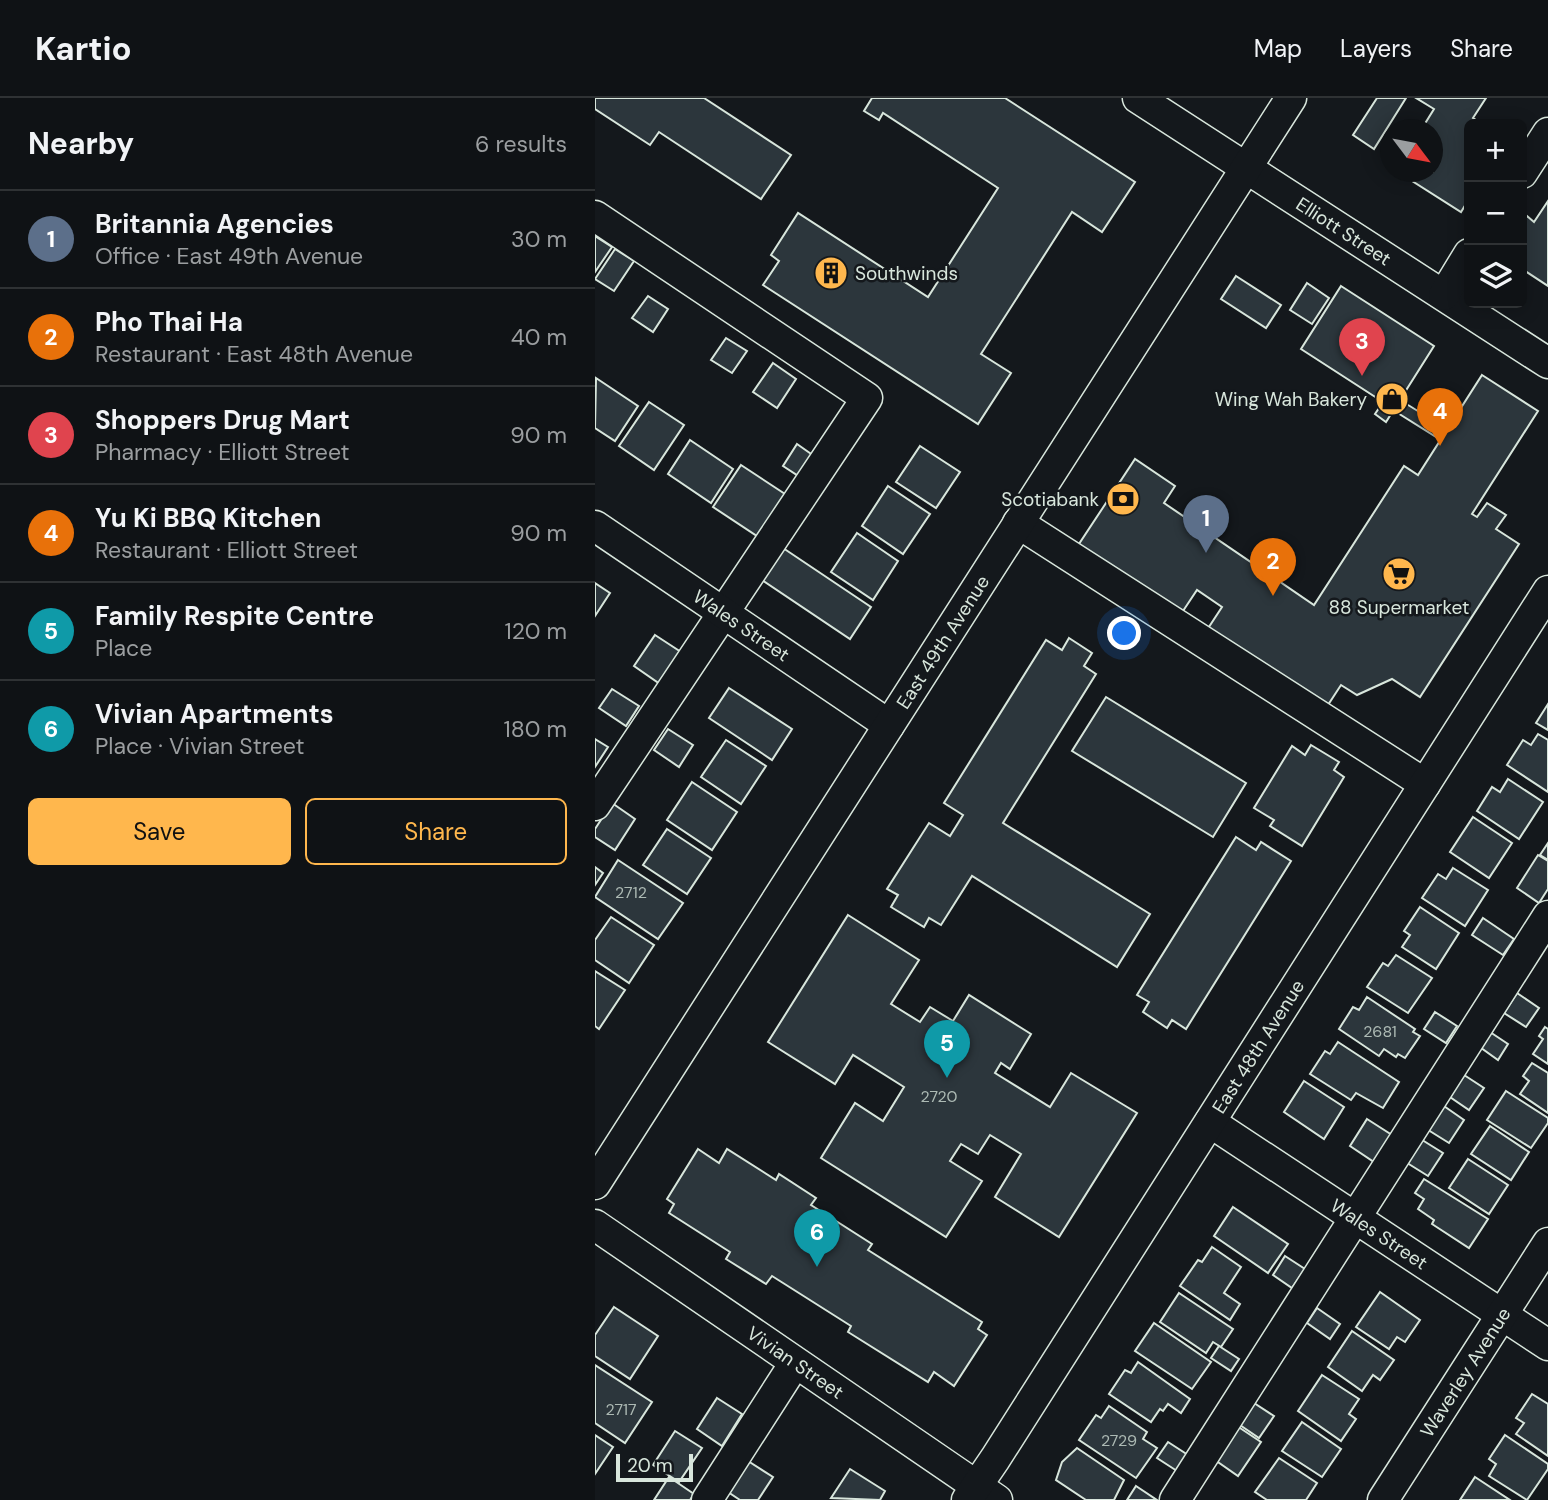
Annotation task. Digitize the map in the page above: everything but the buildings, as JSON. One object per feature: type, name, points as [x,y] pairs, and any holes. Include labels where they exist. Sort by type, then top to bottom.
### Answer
[{"type":"street","name":"Elliott Street","points":[[1138,98],[1548,363]]},
{"type":"street","name":"East 49th Avenue","points":[[595,1184],[1291,98]]},
{"type":"street","points":[[1527,165],[1548,133]]},
{"type":"street","points":[[595,216],[867,398],[595,805]]},
{"type":"street","points":[[1444,296],[1464,262]]},
{"type":"street","points":[[1018,523],[1425,785]]},
{"type":"street","name":"Wales Street","points":[[595,526],[889,725]]},
{"type":"street","name":"East 48th Avenue","points":[[980,1495],[1210,1122],[1548,591]]},
{"type":"street","points":[[1175,1500],[1548,916]]},
{"type":"street","name":"Wales Street","points":[[1210,1122],[1548,1345]]},
{"type":"street","name":"Vivian Street","points":[[595,1225],[980,1495]]},
{"type":"street","name":"Waverley Avenue","points":[[1383,1500],[1548,1242]]},
{"type":"street","points":[[707,1500],[795,1363]]},
{"type":"place","name":"Southwinds","points":[[831,273]]},
{"type":"place","name":"Shoppers Drug Mart","points":[[1362,376]]},
{"type":"place","name":"Wing Wah Bakery","points":[[1392,399]]},
{"type":"place","name":"Yu Ki BBQ Kitchen","points":[[1440,446]]},
{"type":"place","name":"Scotiabank","points":[[1123,499]]},
{"type":"place","name":"Britannia Agencies","points":[[1206,553]]},
{"type":"place","name":"88 Supermarket","points":[[1399,574]]},
{"type":"place","name":"Pho Thai Ha","points":[[1273,596]]},
{"type":"place","name":"Family Respite Centre","points":[[947,1078]]},
{"type":"place","name":"Vivian Apartments","points":[[817,1267]]}]
